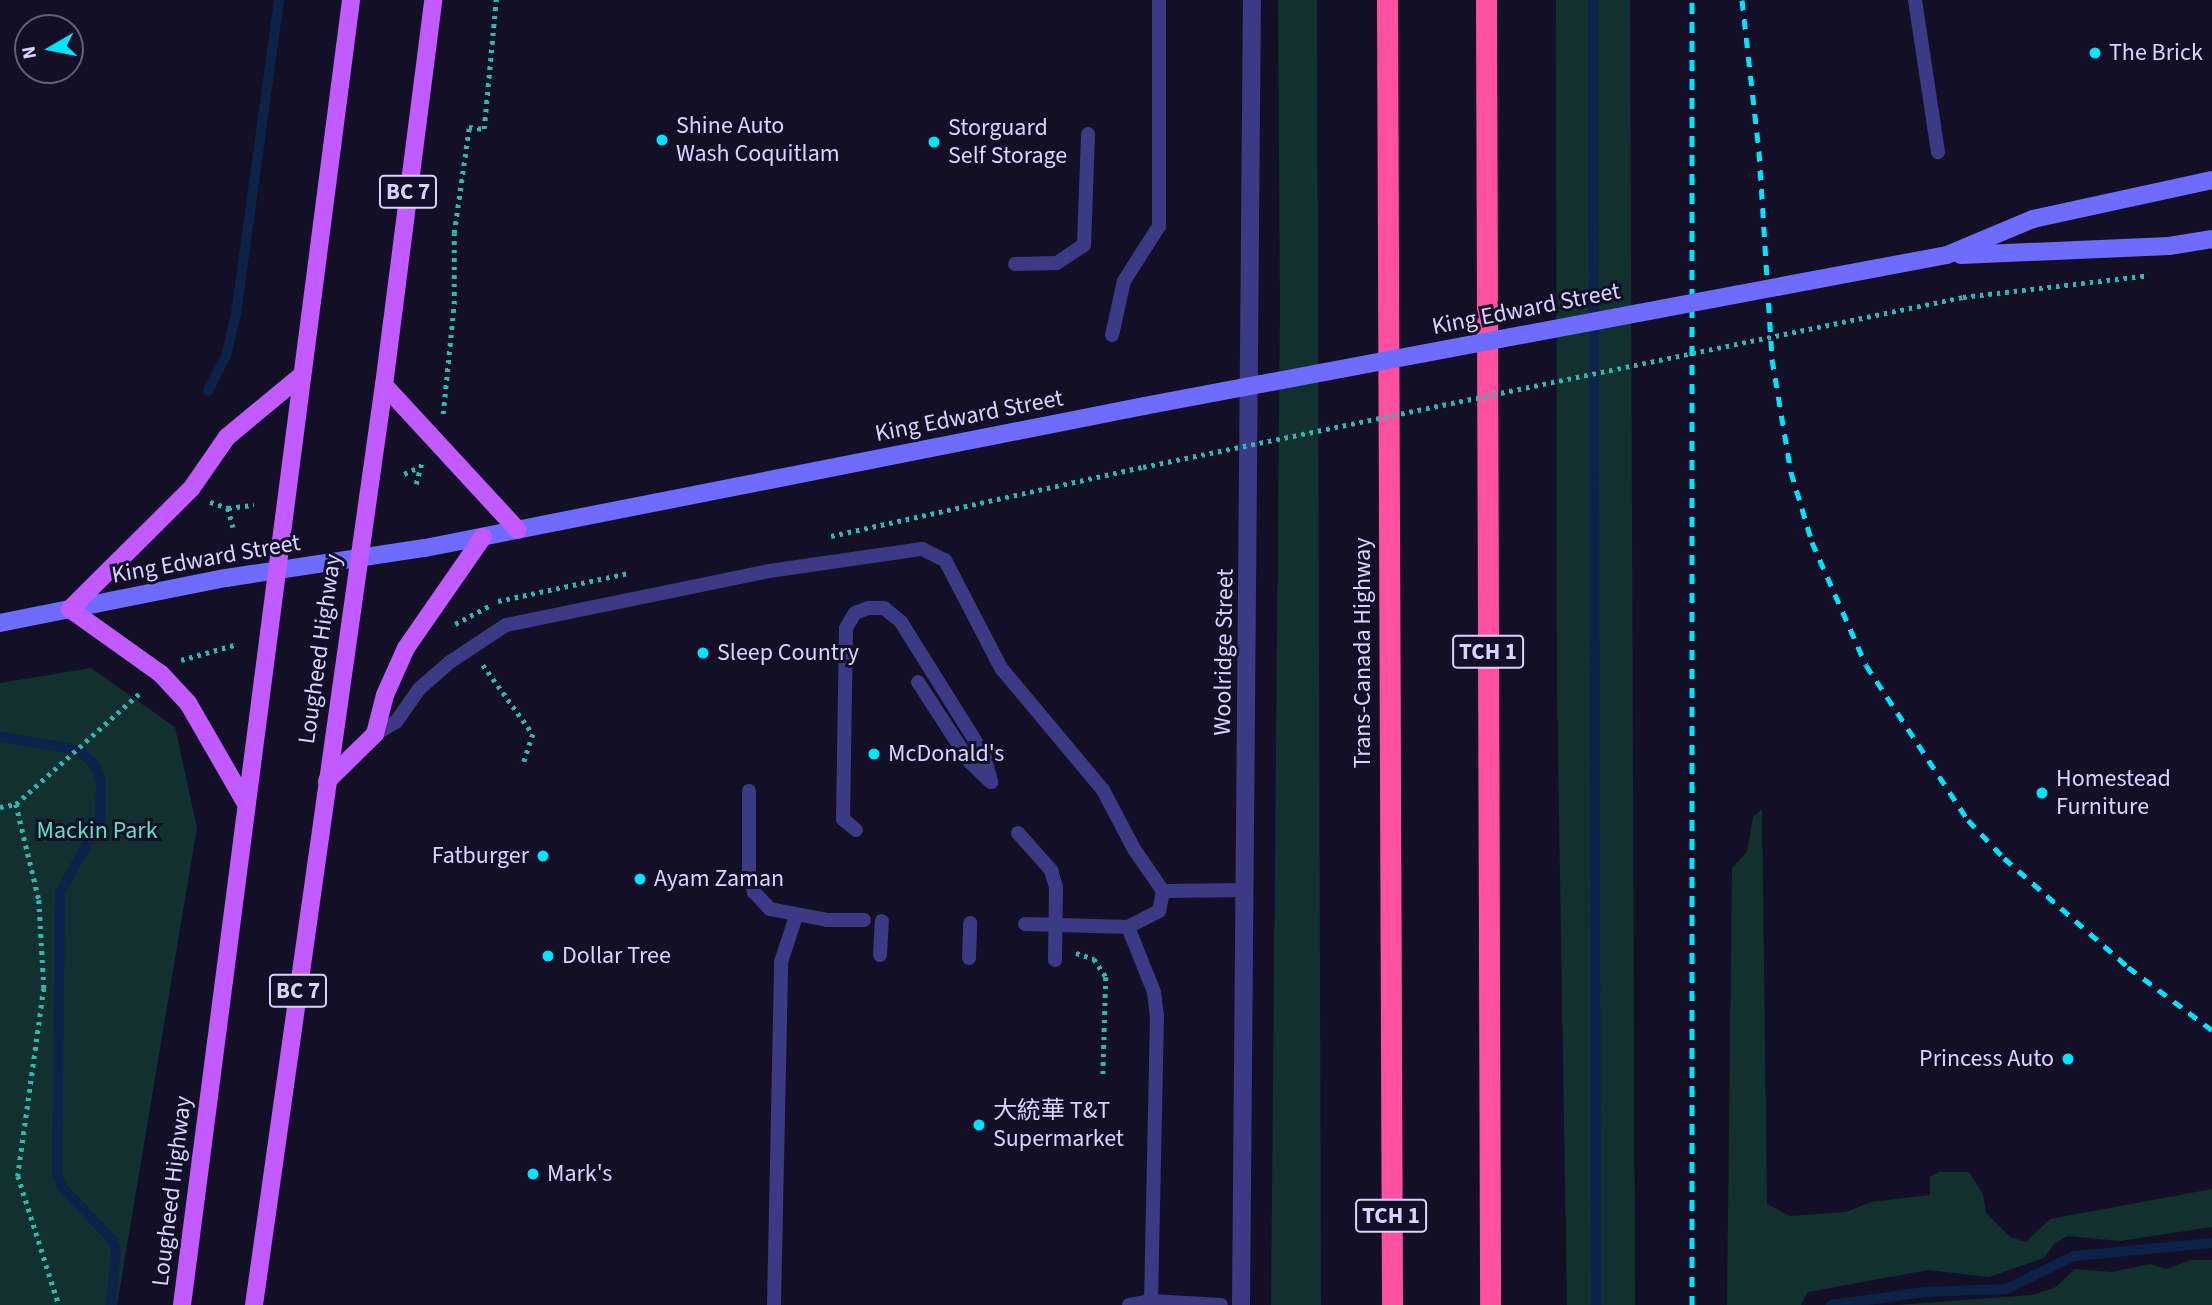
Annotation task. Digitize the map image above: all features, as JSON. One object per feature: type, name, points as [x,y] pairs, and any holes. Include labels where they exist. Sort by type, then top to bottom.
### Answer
[{"type":"highway","name":"Trans-Canada Highway","points":[[1387,0],[1392,1305]]},
{"type":"highway","name":"TCH 1","points":[[1486,0],[1490,1305]]},
{"type":"main road","name":"Lougheed Highway","points":[[182,1305],[245,802],[351,0]]},
{"type":"main road","name":"Lougheed Highway","points":[[254,1305],[356,558],[384,385],[433,0]]},
{"type":"main road","name":"King Edward Street","points":[[1947,255],[2033,219],[2212,180]]},
{"type":"main road","name":"King Edward Street","points":[[0,623],[277,570],[483,537],[1144,406],[1947,255],[2169,246],[2212,239]]},
{"type":"main road","points":[[245,802],[188,703],[162,674],[70,609],[191,489],[227,437],[302,375]]},
{"type":"main road","points":[[384,385],[518,530]]},
{"type":"main road","points":[[327,781],[375,734],[385,695],[406,648],[483,537]]},
{"type":"street","name":"Woolridge Street","points":[[1241,1305],[1252,0]]},
{"type":"lane","points":[[1112,335],[1124,281],[1158,226],[1159,0]]},
{"type":"lane","points":[[1914,0],[1938,152]]},
{"type":"lane","points":[[1015,264],[1057,263],[1084,245],[1088,134]]},
{"type":"lane","points":[[375,734],[396,722],[419,689],[450,662],[506,625],[769,571],[922,549],[944,559],[1001,668],[1104,790],[1134,849],[1163,891],[1159,911],[1128,927],[1025,924]]},
{"type":"lane","points":[[856,830],[843,819],[846,628],[855,613],[868,608],[884,608],[901,622],[984,755],[991,782],[970,762],[918,682]]},
{"type":"lane","points":[[748,791],[749,871],[754,892],[770,909],[796,916],[863,920]]},
{"type":"lane","points":[[1018,832],[1051,870],[1056,887],[1055,953]]},
{"type":"lane","points":[[1163,891],[1245,890]]},
{"type":"lane","points":[[774,1305],[781,962],[796,916]]},
{"type":"lane","points":[[880,956],[882,921]]},
{"type":"lane","points":[[969,958],[970,923]]},
{"type":"lane","points":[[1128,927],[1154,992],[1157,1016],[1150,1301]]},
{"type":"lane","points":[[1129,1305],[1150,1301],[1221,1305]]},
{"type":"path","points":[[439,425],[444,412],[453,315],[454,233],[469,127],[484,129],[496,0]]},
{"type":"path","points":[[1143,467],[1964,297],[2157,274]]},
{"type":"path","points":[[404,474],[419,467],[416,484]]},
{"type":"path","points":[[206,500],[228,508],[254,505]]},
{"type":"path","points":[[228,508],[233,527]]},
{"type":"path","points":[[170,668],[193,653],[218,645],[234,645]]},
{"type":"path","points":[[490,676],[533,734],[523,765]]},
{"type":"path","points":[[0,807],[16,804],[142,691]]},
{"type":"path","points":[[16,804],[39,900],[44,988],[18,1176],[59,1305]]},
{"type":"path","points":[[1055,953],[1094,959],[1105,978],[1103,1077]]},
{"type":"green space","points":[[1278,0],[1317,0],[1321,1305],[1271,1305],[1280,306]]},
{"type":"green space","points":[[1556,0],[1630,0],[1635,1305],[1567,1305],[1557,692]]},
{"type":"green space","name":"Mackin Park","points":[[91,668],[175,727],[197,828],[117,1305],[0,1305],[0,683]]},
{"type":"green space","points":[[1762,809],[1767,1204],[1790,1216],[1846,1212],[1871,1202],[1930,1195],[1930,1177],[1939,1172],[1969,1172],[1983,1194],[1986,1213],[2010,1237],[2026,1242],[2050,1219],[2212,1189],[2212,1227],[2120,1241],[2067,1236],[2054,1244],[2044,1258],[1989,1277],[1928,1270],[1808,1292],[1801,1305],[1727,1305],[1732,868],[1747,852],[1753,817]]},
{"type":"green space","points":[[2191,1260],[2212,1260],[2212,1305],[1897,1305],[2032,1295],[2056,1287],[2075,1269],[2112,1272],[2150,1264],[2166,1269]]},
{"type":"waterway","points":[[208,391],[226,356],[236,314],[279,0]]},
{"type":"waterway","points":[[1593,0],[1596,1305]]},
{"type":"waterway","points":[[0,737],[79,750],[95,765],[101,780],[100,820],[60,893],[57,1172],[61,1186],[113,1240],[116,1251],[111,1305]]},
{"type":"waterway","points":[[1831,1305],[1925,1292],[2006,1289],[2074,1256],[2212,1243]]},
{"type":"railway","points":[[1692,0],[1692,1305]]},
{"type":"railway","points":[[1742,0],[1759,151],[1772,359],[1791,472],[1812,542],[1866,665],[1968,820],[2004,858],[2128,967],[2212,1030]]},
{"type":"place","name":"The Brick","points":[[2095,53]]},
{"type":"place","name":"Shine Auto Wash Coquitlam","points":[[662,140]]},
{"type":"place","name":"Storguard Self Storage","points":[[934,142]]},
{"type":"place","name":"Sleep Country","points":[[703,653]]},
{"type":"place","name":"McDonald's","points":[[874,754]]},
{"type":"place","name":"Homestead Furniture","points":[[2042,793]]},
{"type":"place","name":"Fatburger","points":[[543,856]]},
{"type":"place","name":"Ayam Zaman","points":[[640,879]]},
{"type":"place","name":"Dollar Tree","points":[[548,956]]},
{"type":"place","name":"Princess Auto","points":[[2068,1059]]},
{"type":"place","name":"大統華 T&T Supermarket","points":[[979,1125]]},
{"type":"place","name":"Mark's","points":[[533,1174]]}]
